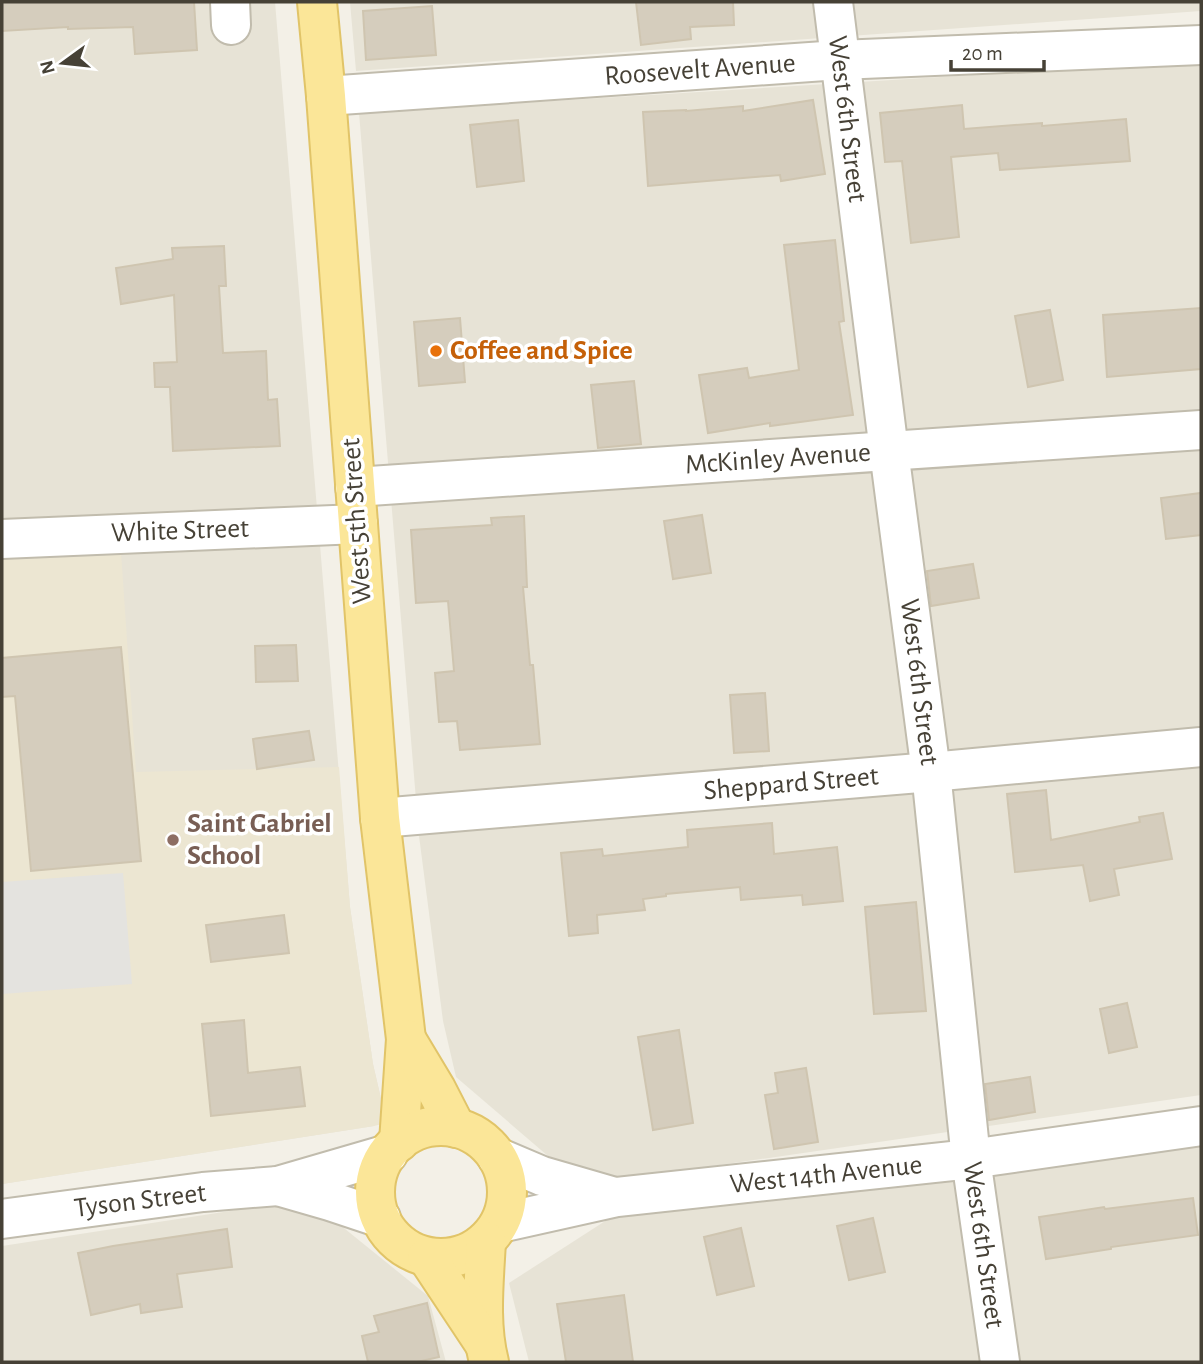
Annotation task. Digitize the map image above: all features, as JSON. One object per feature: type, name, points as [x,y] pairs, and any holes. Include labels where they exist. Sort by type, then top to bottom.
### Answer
[{"type":"main road","name":"West 5th Street","points":[[317,2],[380,818],[406,1039],[393,1148]]},
{"type":"main road","name":"West 5th Street","points":[[406,1039],[456,1128]]},
{"type":"main road","points":[[487,1353],[484,1281],[493,1232],[506,1207],[504,1172],[486,1143],[456,1128],[438,1126],[421,1129],[406,1136],[393,1148],[383,1162],[375,1195],[378,1213],[397,1241],[411,1251],[444,1259],[461,1256],[477,1248],[493,1232]]},
{"type":"main road","points":[[427,1257],[487,1353]]},
{"type":"street","name":"West 6th Street","points":[[833,2],[931,772],[971,1159],[1000,1362]]},
{"type":"street","name":"Roosevelt Avenue","points":[[326,96],[839,60],[1201,45]]},
{"type":"street","name":"McKinley Avenue","points":[[356,505],[889,452],[1201,430]]},
{"type":"street","name":"White Street","points":[[2,539],[356,505]]},
{"type":"street","name":"Sheppard Street","points":[[380,818],[1201,747]]},
{"type":"street","name":"West 14th Avenue","points":[[493,1232],[617,1197],[971,1159],[1201,1126]]},
{"type":"street","name":"Tyson Street","points":[[2,1219],[203,1192],[278,1186],[393,1148]]},
{"type":"street","name":"West 14th Avenue","points":[[497,1157],[542,1176],[617,1197]]},
{"type":"street","name":"Tyson Street","points":[[278,1186],[381,1218]]},
{"type":"shaded area","points":[[2,2],[275,2],[350,907],[373,1064],[385,1116],[374,1126],[2,1184]]},
{"type":"shaded area","points":[[350,2],[1201,2],[1201,11],[356,71]]},
{"type":"shaded area","points":[[1201,61],[1201,1095],[610,1181],[569,1174],[456,1077],[443,1021],[419,836],[359,113]]},
{"type":"shaded area","name":"Saint Gabriel School","points":[[121,552],[136,772],[339,767],[350,907],[373,1064],[385,1116],[382,1124],[374,1126],[2,1184],[2,555]]},
{"type":"shaded area","points":[[123,873],[132,984],[2,994],[2,882]]},
{"type":"shaded area","points":[[1201,1145],[1201,1362],[529,1362],[509,1283],[613,1216]]},
{"type":"shaded area","points":[[308,1199],[428,1296],[446,1362],[2,1362],[2,1246]]},
{"type":"building","points":[[2,2],[194,2],[197,50],[135,54],[133,27],[2,31]]},
{"type":"building","points":[[636,2],[733,2],[734,25],[690,27],[691,39],[641,45]]},
{"type":"building","points":[[432,6],[436,55],[366,60],[363,11]]},
{"type":"building","points":[[813,100],[825,174],[781,181],[780,175],[648,186],[643,112],[743,106],[743,111]]},
{"type":"building","points":[[962,105],[964,129],[1126,119],[1130,161],[1000,170],[998,153],[951,157],[959,237],[911,243],[902,161],[885,162],[880,113]]},
{"type":"building","points":[[518,120],[524,181],[477,187],[470,125]]},
{"type":"building","points":[[835,240],[844,321],[839,322],[853,415],[770,426],[770,423],[708,433],[699,375],[747,368],[749,378],[799,370],[784,245]]},
{"type":"building","points":[[224,246],[226,286],[219,286],[223,353],[266,351],[268,400],[277,399],[280,446],[173,451],[170,387],[155,387],[154,363],[177,362],[174,295],[121,304],[116,268],[173,259],[172,248]]},
{"type":"building","points":[[1201,308],[1201,369],[1107,377],[1103,315]]},
{"type":"building","points":[[1050,310],[1063,380],[1028,387],[1015,316]]},
{"type":"building","points":[[460,318],[465,382],[419,386],[414,322]]},
{"type":"building","points":[[634,381],[641,444],[598,448],[591,385]]},
{"type":"building","points":[[1201,493],[1201,535],[1166,539],[1161,498]]},
{"type":"building","points":[[702,515],[711,573],[673,579],[664,521]]},
{"type":"building","points":[[524,516],[527,587],[523,587],[540,744],[460,750],[457,721],[439,722],[435,673],[454,671],[448,601],[416,603],[411,530],[492,525],[491,518]]},
{"type":"building","points":[[973,564],[979,598],[931,606],[927,571]]},
{"type":"building","points":[[296,645],[298,681],[256,682],[255,646]]},
{"type":"building","points":[[121,647],[141,861],[31,871],[15,696],[2,697],[2,658]]},
{"type":"building","points":[[765,693],[769,751],[734,753],[730,695]]},
{"type":"building","points":[[309,731],[314,760],[257,769],[253,739]]},
{"type":"building","points":[[1046,790],[1051,840],[1140,822],[1139,817],[1163,813],[1172,859],[1114,869],[1119,895],[1090,901],[1083,865],[1015,872],[1007,794]]},
{"type":"building","points":[[772,823],[774,854],[837,847],[843,901],[803,905],[802,895],[741,900],[740,887],[666,894],[643,899],[645,910],[597,915],[598,933],[569,936],[561,853],[602,849],[603,856],[688,847],[687,830]]},
{"type":"building","points":[[916,902],[926,1011],[874,1014],[865,907]]},
{"type":"building","points":[[284,915],[289,953],[211,962],[206,925]]},
{"type":"building","points":[[1127,1003],[1137,1047],[1109,1053],[1100,1009]]},
{"type":"building","points":[[244,1020],[248,1073],[300,1067],[305,1106],[211,1116],[202,1024]]},
{"type":"building","points":[[679,1030],[693,1123],[653,1130],[638,1037]]},
{"type":"building","points":[[806,1068],[818,1142],[774,1149],[765,1095],[778,1093],[775,1073]]},
{"type":"building","points":[[1030,1077],[1035,1112],[989,1120],[985,1084]]},
{"type":"building","points":[[1193,1198],[1198,1235],[1046,1259],[1039,1217]]},
{"type":"building","points":[[873,1218],[885,1272],[849,1280],[837,1226]]},
{"type":"building","points":[[741,1228],[754,1286],[717,1295],[704,1237]]},
{"type":"building","points":[[227,1229],[232,1267],[177,1274],[182,1307],[141,1313],[140,1304],[91,1315],[78,1253]]},
{"type":"building","points":[[624,1295],[633,1362],[566,1362],[557,1304]]},
{"type":"building","points":[[427,1303],[439,1357],[417,1362],[368,1362],[362,1336],[379,1332],[374,1316]]},
{"type":"place","name":"Coffee and Spice","points":[[436,351]]},
{"type":"place","name":"Saint Gabriel School","points":[[173,840]]}]
